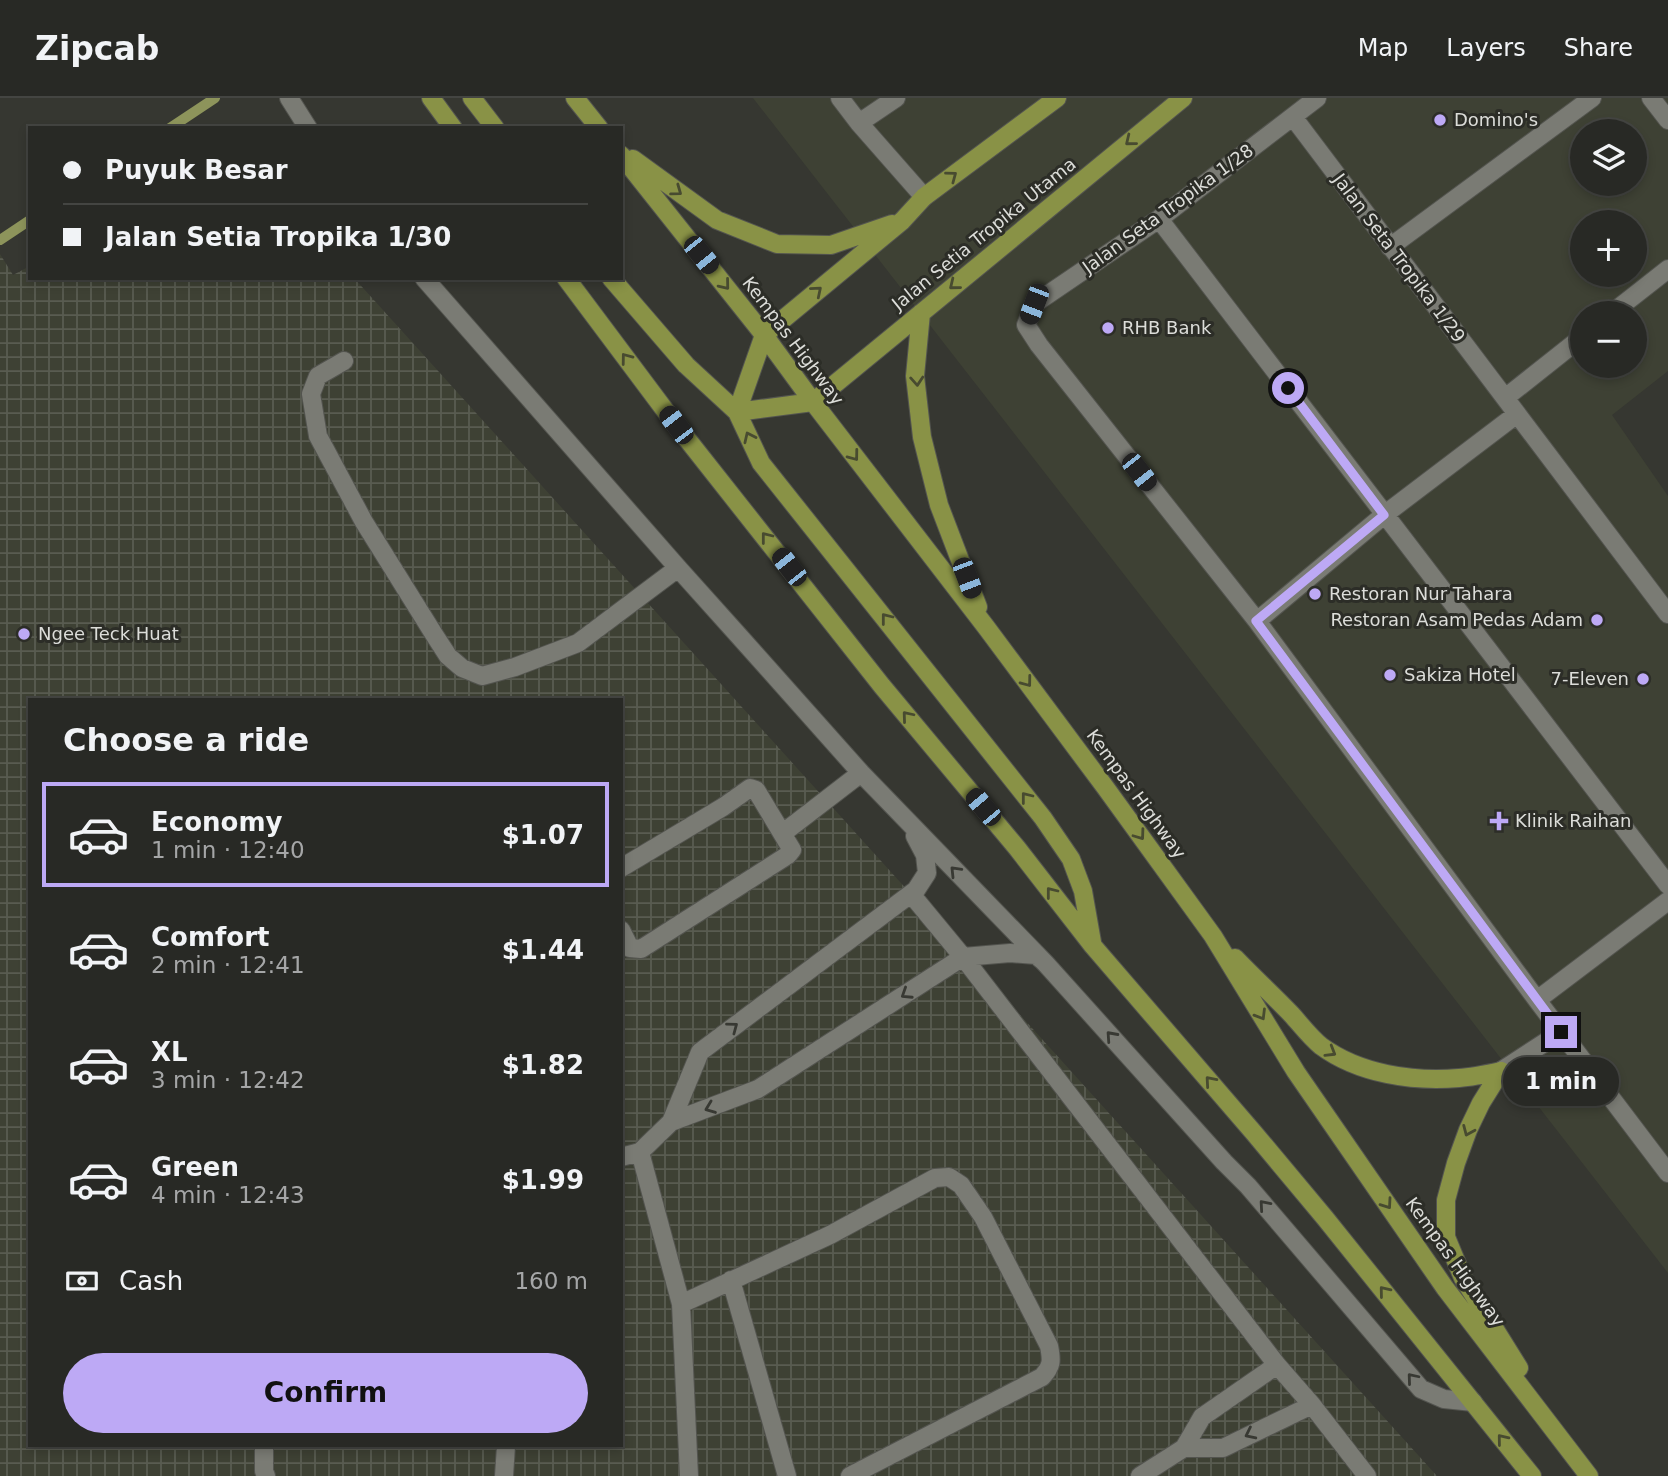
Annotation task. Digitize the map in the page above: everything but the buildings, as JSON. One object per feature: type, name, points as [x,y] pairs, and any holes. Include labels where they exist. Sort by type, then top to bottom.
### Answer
[{"type":"main road","points":[[431,98],[452,126]]},
{"type":"main road","points":[[472,98],[493,126]]},
{"type":"main road","points":[[575,98],[597,126]]},
{"type":"main road","points":[[737,412],[764,335],[902,221],[924,197],[1056,98]]},
{"type":"main road","name":"Jalan Setia Tropika Utama","points":[[813,402],[1183,98]]},
{"type":"main road","points":[[623,154],[717,220],[777,244],[831,245],[902,221]]},
{"type":"main road","name":"Kempas Highway","points":[[623,156],[764,335],[1105,787],[1213,936],[1296,1072],[1445,1287],[1589,1476]]},
{"type":"main road","points":[[567,280],[676,425],[882,686],[1017,848],[1093,946],[1263,1143],[1532,1476]]},
{"type":"main road","points":[[613,280],[686,365],[737,412],[761,463],[1043,818],[1071,859],[1083,891],[1093,946]]},
{"type":"main road","points":[[921,313],[915,376],[922,437],[939,505],[986,627]]},
{"type":"main road","points":[[737,412],[813,402]]},
{"type":"main road","points":[[1213,936],[1318,1044],[1352,1063],[1382,1073],[1425,1079],[1460,1078],[1501,1072]]},
{"type":"main road","points":[[1501,1072],[1481,1103],[1456,1163],[1446,1200],[1446,1237],[1463,1278],[1576,1460]]},
{"type":"street","points":[[289,98],[307,126]]},
{"type":"street","points":[[840,98],[924,197]]},
{"type":"street","points":[[859,123],[896,98]]},
{"type":"street","name":"Jalan Seta Tropika 1/28","points":[[1256,621],[1026,325],[1034,304],[1158,219],[1317,98]]},
{"type":"street","points":[[1390,247],[1592,98]]},
{"type":"street","points":[[1651,98],[1668,120]]},
{"type":"street","name":"Jalan Seta Tropika 1/29","points":[[1293,117],[1668,614]]},
{"type":"street","points":[[1158,219],[1668,885]]},
{"type":"street","points":[[1627,301],[1668,269]]},
{"type":"street","points":[[426,280],[861,773],[1046,964],[1248,1186],[1421,1389],[1444,1399],[1473,1402]]},
{"type":"street","points":[[1505,398],[1570,347]]},
{"type":"street","points":[[344,361],[318,376],[312,394],[318,436],[364,522],[448,656],[462,668],[482,676],[515,667],[578,643],[678,568]]},
{"type":"street","points":[[1517,414],[1384,515],[1256,621],[1668,1173]]},
{"type":"street","points":[[783,832],[861,773]]},
{"type":"street","points":[[623,867],[750,788],[756,790],[792,850],[642,950],[630,948],[623,934]]},
{"type":"street","points":[[671,1122],[700,1052],[916,890],[927,873],[925,855],[906,821]]},
{"type":"street","points":[[911,894],[963,957],[1277,1365],[1367,1476]]},
{"type":"street","points":[[1537,1000],[1668,901]]},
{"type":"street","points":[[623,1156],[640,1152],[671,1122],[758,1089],[963,957],[1010,953],[1036,955],[1046,964]]},
{"type":"street","points":[[1501,1072],[1561,1032]]},
{"type":"street","points":[[640,1152],[681,1304],[689,1476]]},
{"type":"street","points":[[681,1304],[830,1235],[936,1178],[949,1177],[961,1185],[983,1217],[1049,1346],[1050,1367],[1042,1377],[850,1476]]},
{"type":"street","points":[[731,1280],[787,1476]]},
{"type":"street","points":[[1140,1476],[1184,1448],[1202,1417],[1277,1365]]},
{"type":"street","points":[[1184,1448],[1223,1448],[1312,1405]]},
{"type":"street","points":[[264,1447],[266,1476]]},
{"type":"street","points":[[505,1476],[506,1447]]},
{"type":"shaded area","points":[[753,98],[1668,98],[1668,371],[1612,415],[1668,496],[1668,1273]]},
{"type":"shaded area","points":[[0,254],[13,275],[28,267],[28,280],[356,280],[1437,1476],[0,1476]]},
{"type":"waterway","points":[[173,126],[215,98]]},
{"type":"waterway","points":[[0,240],[28,221]]},
{"type":"place","name":"Domino's","points":[[1440,120]]},
{"type":"place","name":"RHB Bank","points":[[1108,328]]},
{"type":"place","name":"Restoran Nur Tahara","points":[[1315,594]]},
{"type":"place","name":"Restoran Asam Pedas Adam","points":[[1597,620]]},
{"type":"place","name":"Ngee Teck Huat","points":[[24,634]]},
{"type":"place","name":"Sakiza Hotel","points":[[1390,675]]},
{"type":"place","name":"7-Eleven","points":[[1643,679]]},
{"type":"place","name":"Klinik Raihan","points":[[1499,821]]},
{"type":"route","points":[[1288,388],[1384,515],[1256,621],[1561,1032]]}]
